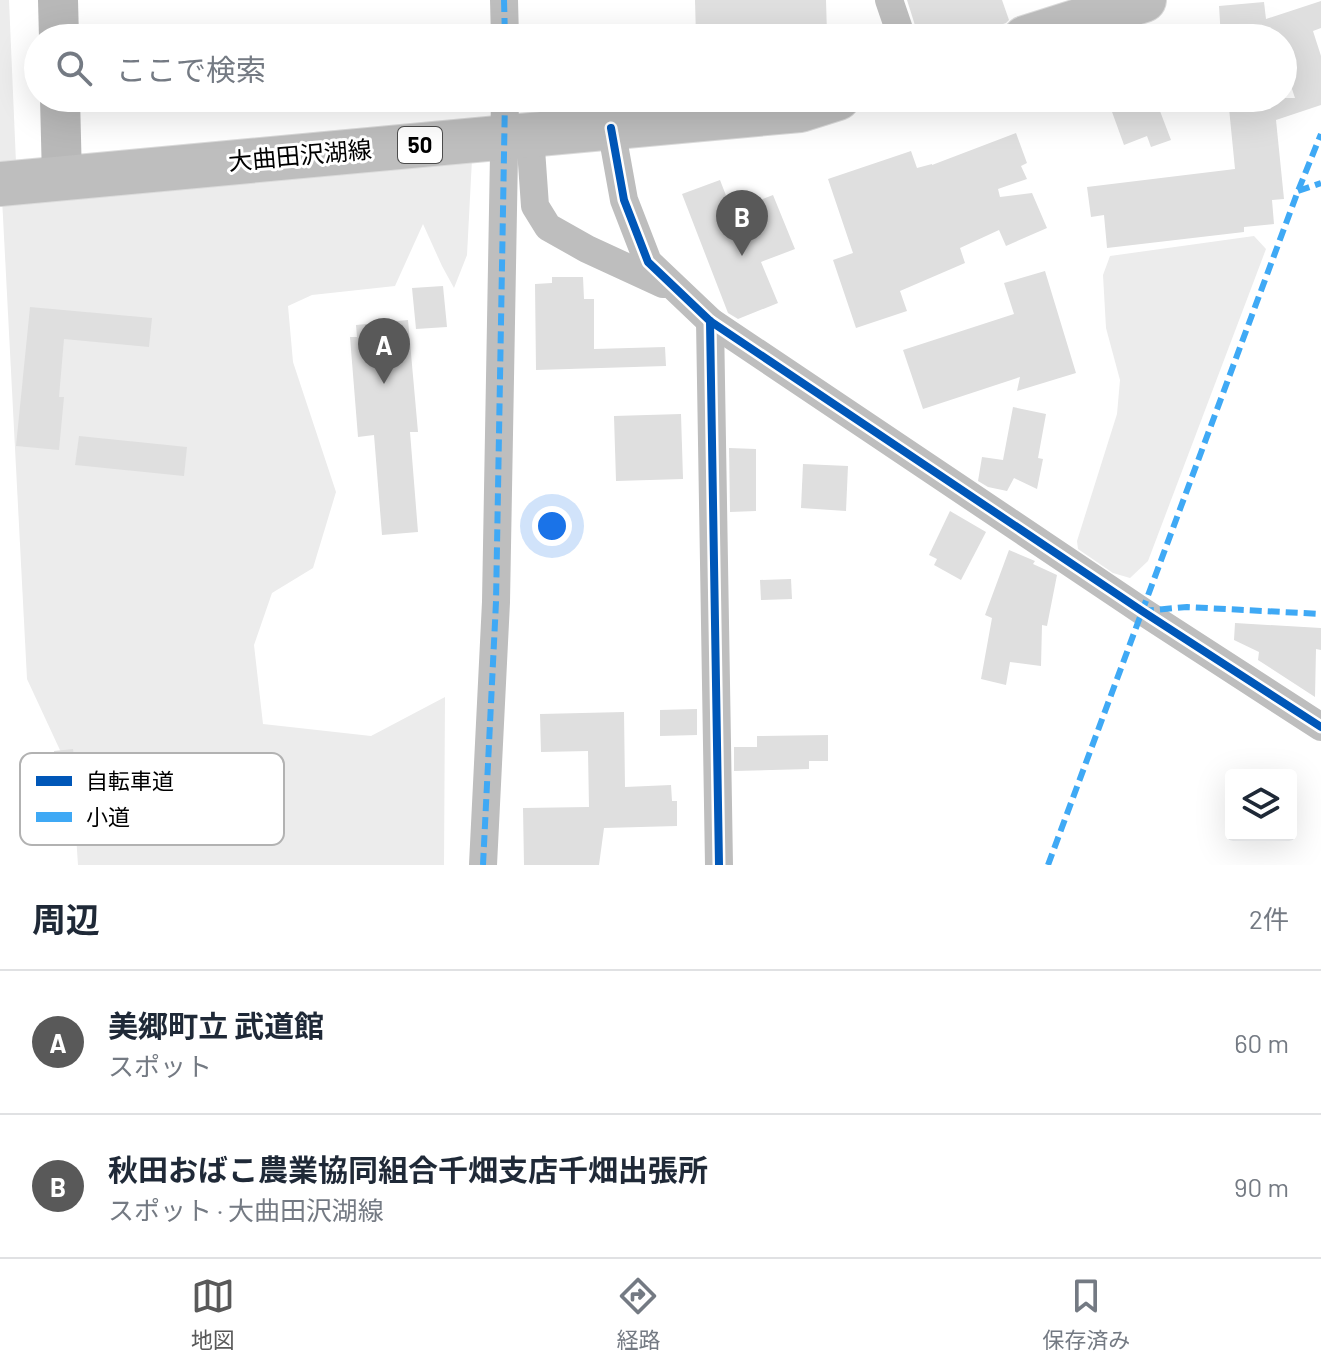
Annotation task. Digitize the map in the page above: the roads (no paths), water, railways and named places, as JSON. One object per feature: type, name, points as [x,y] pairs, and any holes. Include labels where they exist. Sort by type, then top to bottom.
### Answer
[{"type":"main road","points":[[1069,24],[1144,0]]},
{"type":"main road","name":"大曲田沢湖線","points":[[0,184],[514,123],[611,128],[779,112]]},
{"type":"street","points":[[58,0],[59,24]]},
{"type":"street","points":[[504,0],[505,24]]},
{"type":"street","points":[[889,0],[897,24]]},
{"type":"street","points":[[60,112],[62,178]]},
{"type":"street","points":[[514,123],[535,206],[548,227],[587,249],[678,291]]},
{"type":"street","points":[[483,865],[514,123]]},
{"type":"street","points":[[611,128],[624,200],[648,262],[710,321],[1142,611],[1321,727]]},
{"type":"street","points":[[0,170],[0,184]]},
{"type":"street","points":[[710,321],[719,865]]},
{"type":"place","name":"秋田おばこ農業協同組合千畑支店千畑出張所","points":[[742,256]]},
{"type":"place","name":"美郷町立 武道館","points":[[384,384]]}]
